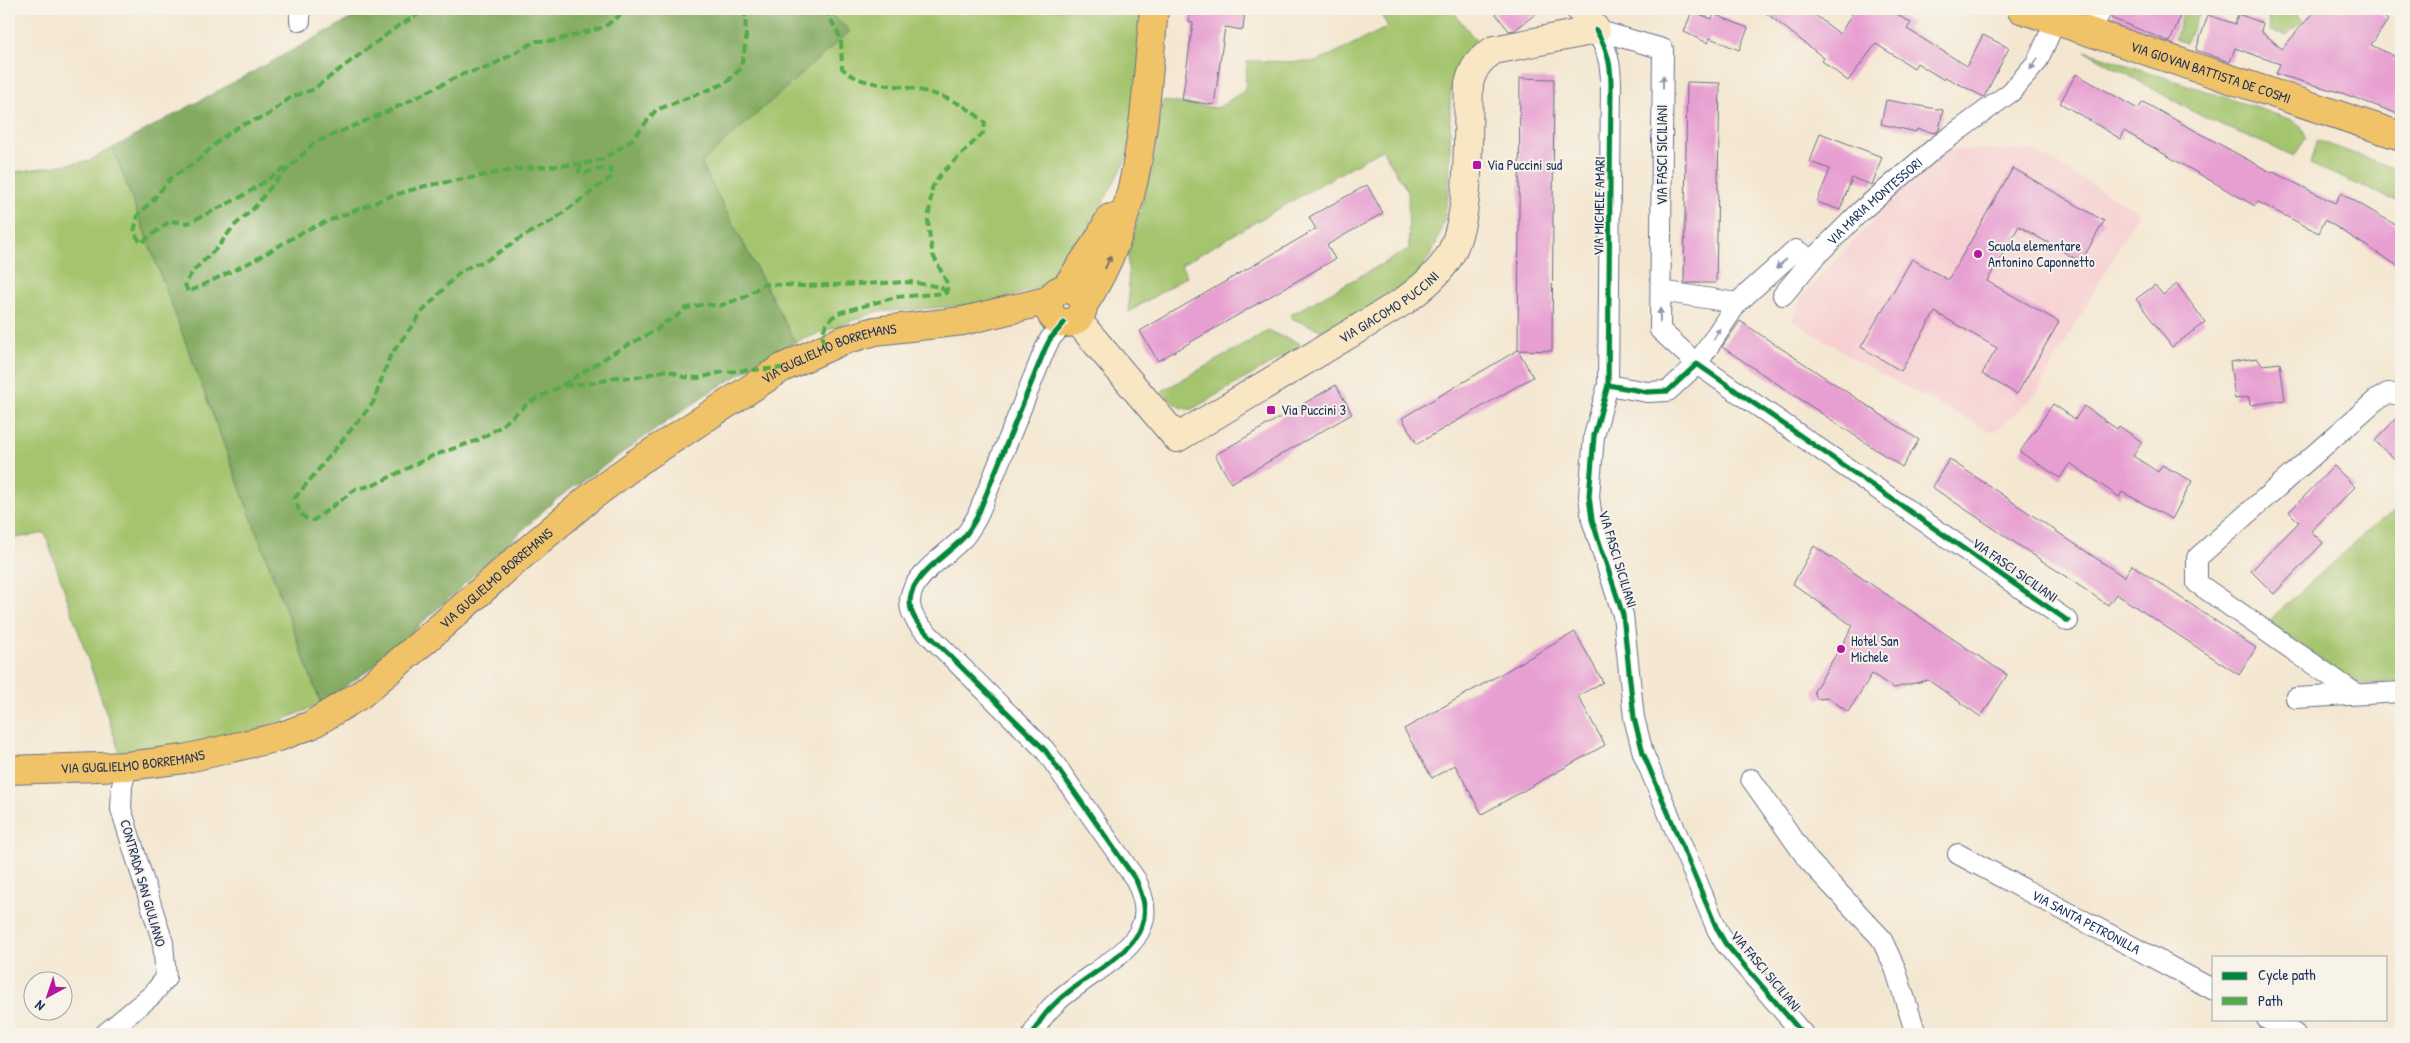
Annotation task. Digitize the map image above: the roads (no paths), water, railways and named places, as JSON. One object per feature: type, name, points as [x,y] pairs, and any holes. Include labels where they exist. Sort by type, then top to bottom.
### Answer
[{"type":"main road","points":[[1066,309],[1139,161],[1154,9]]},
{"type":"main road","name":"VIA MICHELE AMARI","points":[[1580,9],[1596,30]]},
{"type":"main road","name":"VIA GIOVAN BATTISTA DE COSMI","points":[[2021,9],[2056,20],[2096,20],[2401,136]]},
{"type":"main road","name":"VIA GIACOMO PUCCINI","points":[[1066,309],[1177,438],[1404,301],[1421,288],[1451,253],[1461,227],[1464,206],[1469,84],[1472,71],[1481,59],[1494,50],[1596,30]]},
{"type":"main road","name":"VIA GUGLIELMO BORREMANS","points":[[9,770],[127,766],[184,759],[250,745],[287,734],[337,711],[360,695],[587,500],[639,461],[782,368],[841,341],[875,331],[963,321],[992,328],[1066,309]]},
{"type":"street","name":"VIA MARIA MONTESSORI","points":[[1782,295],[1812,260],[1862,210],[1936,146],[2011,92],[2037,62],[2056,20]]},
{"type":"street","name":"VIA FASCI SICILIANI","points":[[1596,30],[1663,49],[1660,330],[1697,364],[2068,621]]},
{"type":"street","name":"VIA MICHELE AMARI","points":[[1596,30],[1606,48],[1611,65],[1608,385]]},
{"type":"street","points":[[1608,385],[1647,392],[1668,391],[1697,364],[1737,303],[1796,250],[1812,260]]},
{"type":"street","points":[[1661,290],[1737,303]]},
{"type":"street","points":[[1033,1034],[1048,1009],[1131,944],[1143,923],[1145,912],[1142,895],[1136,880],[1045,750],[920,626],[910,611],[910,595],[918,579],[964,537],[977,517],[1045,349],[1066,309]]},
{"type":"street","name":"VIA FASCI SICILIANI","points":[[1608,385],[1594,436],[1589,496],[1592,520],[1623,615],[1634,718],[1643,753],[1717,929],[1725,943],[1803,1034]]},
{"type":"street","points":[[2356,694],[2197,583],[2197,558],[2376,400],[2388,394],[2401,395]]},
{"type":"street","points":[[2296,698],[2401,692]]},
{"type":"street","name":"CONTRADA SAN GIULIANO","points":[[105,1034],[152,995],[166,978],[163,943],[121,809],[122,786],[127,766]]},
{"type":"street","points":[[1752,779],[1808,860],[1881,938],[1896,968],[1916,1034]]},
{"type":"street","name":"VIA SANTA PETRONILLA","points":[[1958,854],[2212,989]]},
{"type":"street","points":[[2269,1020],[2295,1034]]},
{"type":"place","name":"Via Puccini sud","points":[[1477,165]]},
{"type":"place","name":"Scuola elementare Antonino Caponnetto","points":[[1978,254]]},
{"type":"place","name":"Via Puccini 3","points":[[1271,410]]},
{"type":"place","name":"Hotel San Michele","points":[[1841,649]]}]
